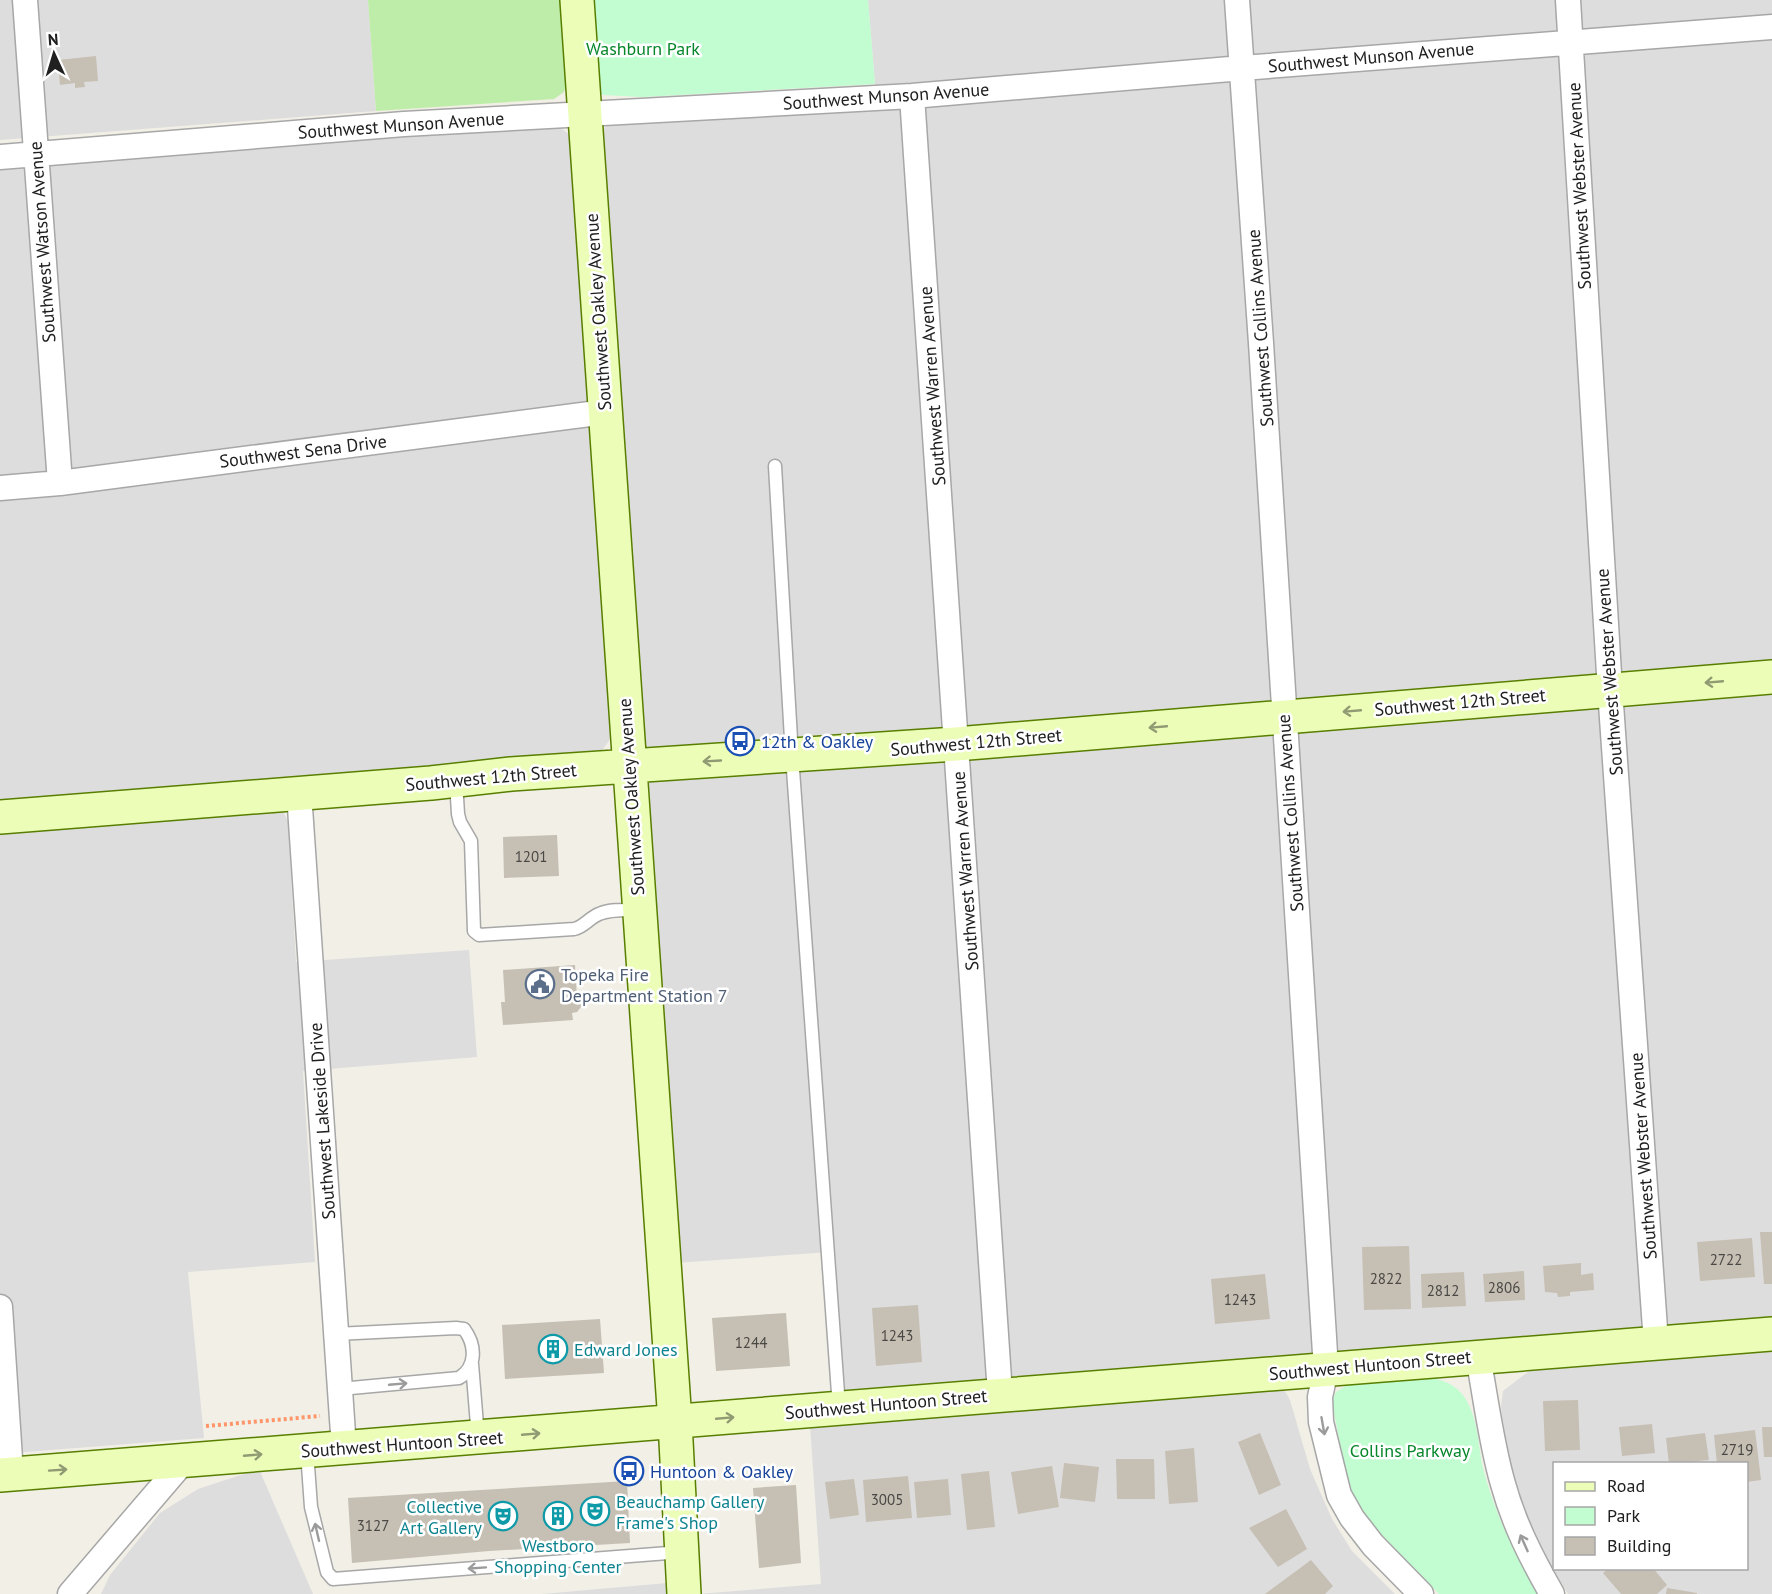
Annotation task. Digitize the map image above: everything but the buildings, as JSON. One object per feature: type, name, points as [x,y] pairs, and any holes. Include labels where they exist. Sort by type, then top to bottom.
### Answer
[{"type":"main road","name":"Southwest Oakley Avenue","points":[[577,0],[675,1422],[684,1594]]},
{"type":"main road","name":"Southwest 12th Street","points":[[0,818],[629,766],[956,744],[1772,677]]},
{"type":"main road","name":"Southwest Huntoon Street","points":[[5,1474],[1772,1334]]},
{"type":"street","name":"Southwest Watson Avenue","points":[[25,0],[60,483]]},
{"type":"street","name":"Southwest Collins Avenue","points":[[1237,0],[1326,1369],[1320,1397],[1321,1422],[1339,1495],[1352,1518],[1373,1545],[1421,1594]]},
{"type":"street","name":"Southwest Webster Avenue","points":[[1568,0],[1610,690],[1656,1343]]},
{"type":"street","name":"Southwest Munson Avenue","points":[[0,157],[404,124],[912,96],[1571,41],[1772,27]]},
{"type":"street","name":"Southwest Warren Avenue","points":[[912,96],[1000,1394]]},
{"type":"street","name":"Southwest Sena Drive","points":[[0,488],[60,483],[605,412]]},
{"type":"street","name":"Southwest Lakeside Drive","points":[[300,793],[344,1448]]},
{"type":"street","points":[[0,1307],[5,1474]]},
{"type":"street","points":[[1478,1357],[1492,1442],[1503,1485],[1531,1557],[1552,1594]]},
{"type":"street","points":[[78,1588],[184,1461]]},
{"type":"lane","points":[[774,466],[792,756],[839,1407]]},
{"type":"lane","points":[[456,780],[458,814],[471,841],[474,931],[479,935],[574,929],[580,928],[596,915],[605,912],[639,910]]},
{"type":"lane","points":[[336,1334],[464,1329],[469,1336],[472,1348],[478,1438]]},
{"type":"lane","points":[[340,1389],[459,1378],[468,1373],[472,1365]]},
{"type":"lane","points":[[307,1451],[311,1507],[327,1572],[333,1579],[682,1552]]},
{"type":"path","points":[[207,1426],[342,1414]]},
{"type":"shaded area","points":[[0,0],[368,0],[376,111],[0,140]]},
{"type":"shaded area","points":[[868,0],[1772,0],[1772,1320],[841,1390],[830,1252],[675,1263],[600,137],[605,127],[617,121],[879,107]]},
{"type":"shaded area","points":[[544,126],[559,127],[569,134],[574,147],[613,729],[609,741],[602,750],[589,753],[0,800],[0,169]]},
{"type":"shaded area","points":[[282,810],[288,821],[296,962],[469,950],[477,1057],[303,1071],[315,1262],[188,1272],[204,1438],[0,1454],[0,826]]},
{"type":"shaded area","points":[[1772,1349],[1772,1594],[1568,1594],[1553,1570],[1748,1570],[1748,1462],[1553,1462],[1553,1569],[1537,1543],[1520,1504],[1504,1440],[1501,1406],[1503,1391],[1533,1368]]},
{"type":"shaded area","points":[[1283,1388],[1290,1400],[1310,1469],[1332,1519],[1352,1551],[1395,1594],[698,1594],[821,1584],[810,1425]]},
{"type":"shaded area","points":[[259,1469],[313,1594],[101,1594],[110,1575],[160,1513],[198,1489]]},
{"type":"shaded area","points":[[667,1583],[668,1594],[542,1594]]},
{"type":"green space","points":[[368,0],[562,0],[567,80],[564,92],[554,99],[376,111]]},
{"type":"green space","name":"Washburn Park","points":[[589,0],[868,0],[875,84],[643,97],[603,95],[598,89]]},
{"type":"green space","name":"Collins Parkway","points":[[1426,1377],[1453,1386],[1465,1398],[1475,1423],[1483,1468],[1493,1501],[1513,1549],[1538,1594],[1439,1594],[1370,1523],[1355,1503],[1347,1481],[1332,1402],[1336,1392],[1349,1384]]},
{"type":"place","name":"12th & Oakley","points":[[740,741]]},
{"type":"place","name":"Topeka Fire Department Station 7","points":[[540,984]]},
{"type":"place","name":"Edward Jones","points":[[553,1349]]},
{"type":"place","name":"Huntoon & Oakley","points":[[629,1471]]},
{"type":"place","name":"Beauchamp Gallery Frame's Shop","points":[[595,1511]]},
{"type":"place","name":"Collective Art Gallery","points":[[503,1516]]},
{"type":"place","name":"Westboro Shopping Center","points":[[558,1516]]}]
